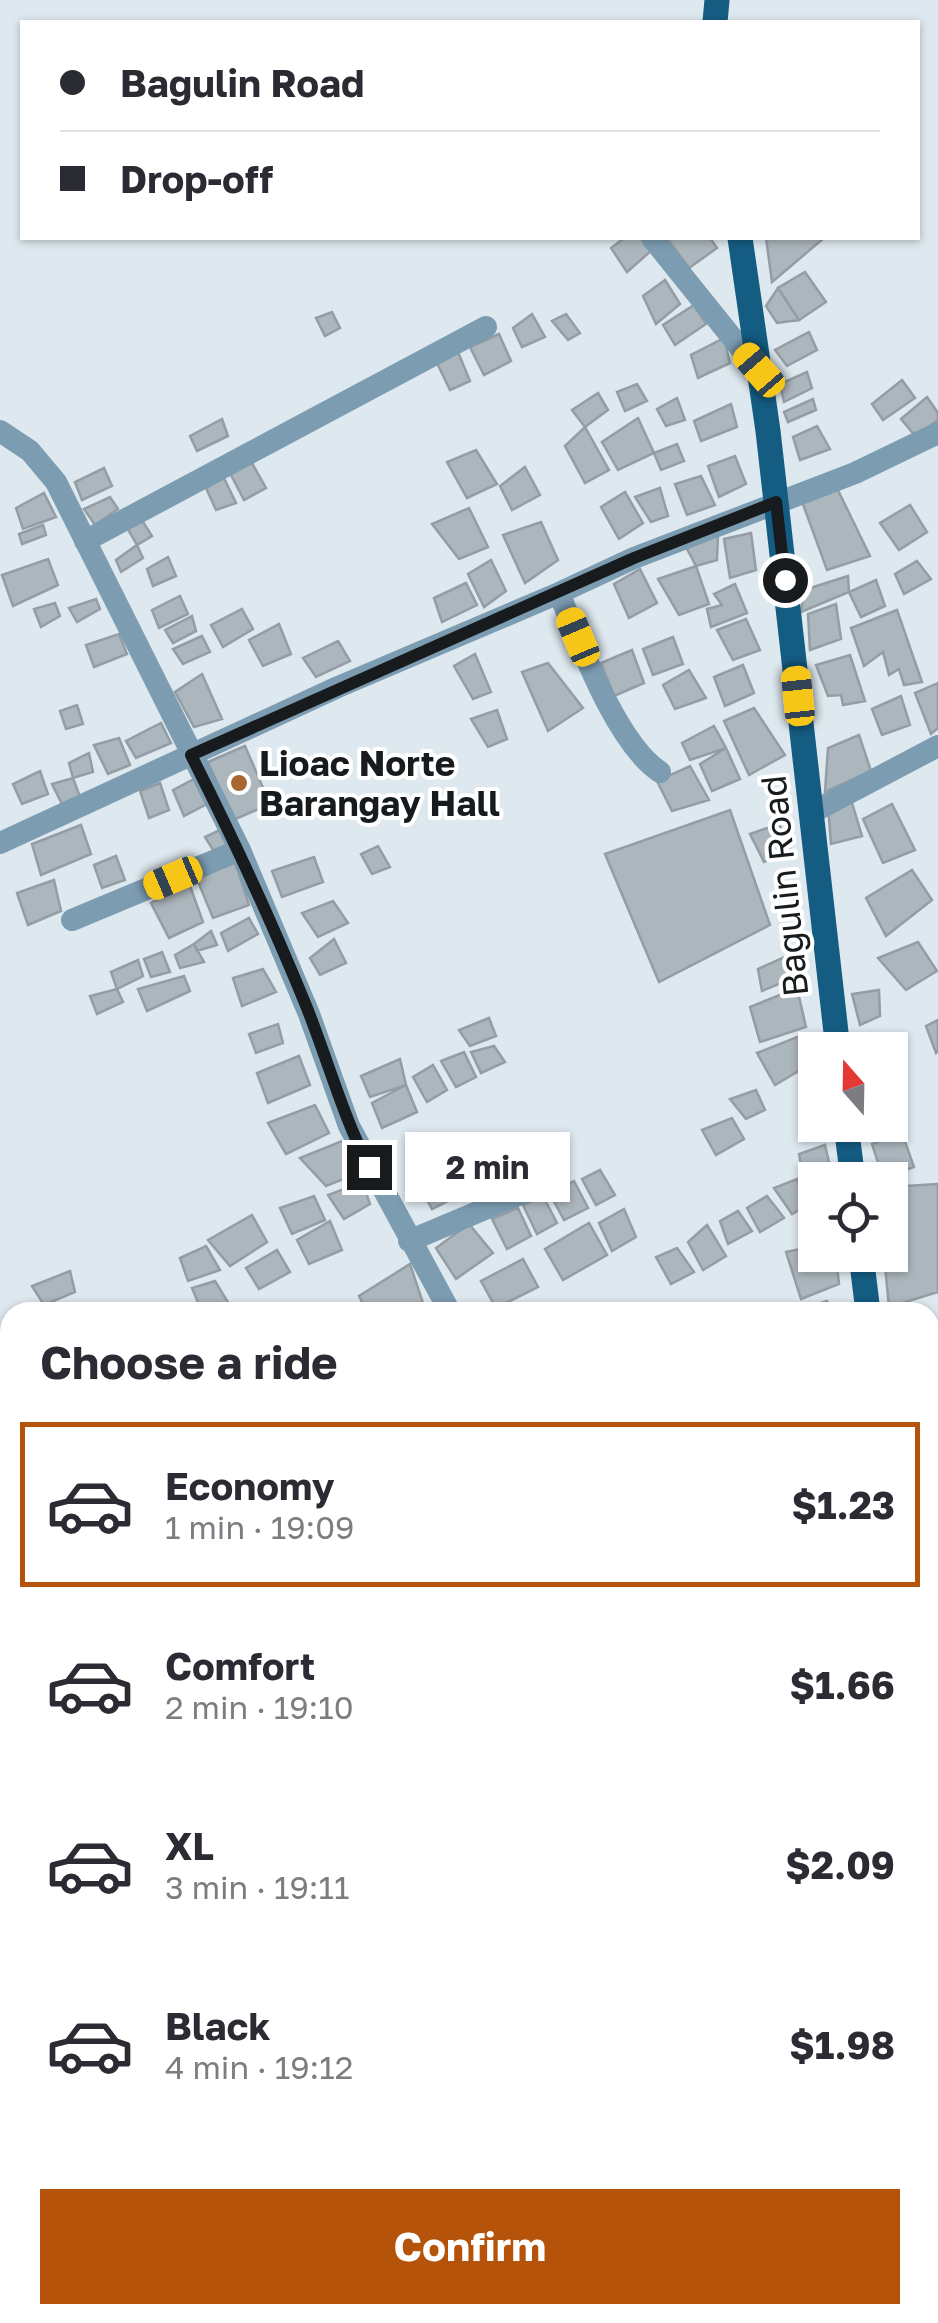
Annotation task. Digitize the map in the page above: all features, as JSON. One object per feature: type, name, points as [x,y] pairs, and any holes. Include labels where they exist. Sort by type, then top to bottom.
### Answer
[{"type":"main road","name":"Bagulin Road","points":[[740,240],[776,502],[836,1032]]},
{"type":"main road","points":[[863,1272],[867,1302]]},
{"type":"street","points":[[654,240],[724,332],[759,370]]},
{"type":"street","points":[[85,541],[486,327]]},
{"type":"street","points":[[0,431],[14,438],[56,482],[240,850],[309,1014],[348,1126],[444,1302]]},
{"type":"street","points":[[0,843],[338,687],[634,558],[855,473],[938,433]]},
{"type":"street","points":[[559,593],[620,726],[634,750],[660,772]]},
{"type":"street","points":[[812,813],[938,746]]},
{"type":"street","points":[[72,920],[240,850]]},
{"type":"street","points":[[409,1241],[550,1182]]},
{"type":"building","points":[[621,240],[646,240],[652,250],[627,272],[611,248]]},
{"type":"building","points":[[668,240],[711,240],[717,248],[689,268]]},
{"type":"building","points":[[766,240],[822,240],[772,282]]},
{"type":"building","points":[[805,272],[826,302],[799,320],[778,288]]},
{"type":"building","points":[[665,280],[680,304],[656,324],[643,296]]},
{"type":"building","points":[[778,288],[799,320],[777,323],[766,306]]},
{"type":"building","points":[[694,305],[706,324],[675,345],[663,325]]},
{"type":"building","points":[[332,312],[340,328],[325,336],[316,318]]},
{"type":"building","points":[[532,314],[545,337],[522,347],[513,328]]},
{"type":"building","points":[[566,314],[580,333],[568,340],[552,321]]},
{"type":"building","points":[[809,332],[817,350],[787,366],[775,350]]},
{"type":"building","points":[[499,334],[511,361],[484,375],[470,347]]},
{"type":"building","points":[[724,338],[730,363],[698,378],[691,355]]},
{"type":"building","points":[[458,352],[470,381],[450,390],[437,363]]},
{"type":"building","points":[[807,372],[812,388],[784,402],[780,384]]},
{"type":"building","points":[[902,380],[915,398],[883,420],[872,404]]},
{"type":"building","points":[[637,384],[647,401],[625,411],[617,392]]},
{"type":"building","points":[[598,393],[608,410],[585,427],[572,410]]},
{"type":"building","points":[[927,397],[938,413],[938,420],[916,437],[901,419]]},
{"type":"building","points":[[677,398],[685,420],[666,426],[657,409]]},
{"type":"building","points":[[813,399],[816,410],[788,422],[784,412]]},
{"type":"building","points":[[731,404],[737,427],[701,441],[694,421]]},
{"type":"building","points":[[638,418],[654,453],[618,470],[602,442]]},
{"type":"building","points":[[222,419],[228,436],[197,451],[190,436]]},
{"type":"building","points":[[817,426],[830,449],[800,460],[793,437]]},
{"type":"building","points":[[585,427],[609,470],[585,483],[565,446]]},
{"type":"building","points":[[677,444],[684,461],[661,470],[654,453]]},
{"type":"building","points":[[476,450],[497,484],[467,498],[447,462]]},
{"type":"building","points":[[735,456],[746,484],[719,497],[708,466]]},
{"type":"building","points":[[252,463],[266,488],[244,500],[230,473]]},
{"type":"building","points":[[525,467],[540,495],[512,510],[500,486]]},
{"type":"building","points":[[104,468],[112,486],[82,500],[75,482]]},
{"type":"building","points":[[701,476],[715,505],[687,515],[675,484]]},
{"type":"building","points":[[224,478],[236,503],[216,510],[206,488]]},
{"type":"building","points":[[834,482],[870,556],[827,570],[800,496]]},
{"type":"building","points":[[660,488],[668,516],[651,522],[635,497]]},
{"type":"building","points":[[625,492],[643,523],[619,539],[601,507]]},
{"type":"building","points":[[44,493],[56,517],[23,529],[16,508]]},
{"type":"building","points":[[110,497],[118,509],[95,525],[84,509]]},
{"type":"building","points":[[910,505],[927,532],[899,550],[880,523]]},
{"type":"building","points":[[469,508],[488,547],[459,559],[432,524]]},
{"type":"building","points":[[138,514],[152,536],[137,545],[126,526]]},
{"type":"building","points":[[541,522],[558,560],[525,583],[503,535]]},
{"type":"building","points":[[43,525],[46,535],[22,544],[19,534]]},
{"type":"building","points":[[751,533],[756,570],[730,578],[724,539]]},
{"type":"building","points":[[718,535],[717,560],[696,566],[686,547]]},
{"type":"building","points":[[137,545],[143,558],[121,572],[116,560]]},
{"type":"building","points":[[168,557],[176,576],[153,586],[147,569]]},
{"type":"building","points":[[48,559],[58,585],[13,606],[2,575]]},
{"type":"building","points":[[491,560],[506,591],[484,607],[468,574]]},
{"type":"building","points":[[917,561],[931,579],[904,594],[895,574]]},
{"type":"building","points":[[696,566],[709,604],[679,615],[658,579]]},
{"type":"building","points":[[640,569],[657,603],[629,618],[614,584]]},
{"type":"building","points":[[848,576],[849,592],[801,612],[804,590]]},
{"type":"building","points":[[876,580],[885,606],[861,617],[849,592]]},
{"type":"building","points":[[466,583],[477,605],[442,622],[434,598]]},
{"type":"building","points":[[735,584],[747,613],[711,627],[707,609],[722,605],[714,594]]},
{"type":"building","points":[[180,596],[188,614],[159,628],[152,610]]},
{"type":"building","points":[[96,599],[100,609],[77,622],[69,608]]},
{"type":"building","points":[[55,603],[60,616],[41,627],[34,609]]},
{"type":"building","points":[[836,604],[841,639],[810,650],[808,614]]},
{"type":"building","points":[[242,609],[253,629],[223,647],[211,625]]},
{"type":"building","points":[[897,610],[922,682],[904,685],[899,669],[889,675],[883,652],[864,666],[851,628]]},
{"type":"building","points":[[192,616],[196,631],[173,643],[165,630]]},
{"type":"building","points":[[746,619],[760,650],[733,660],[717,630]]},
{"type":"building","points":[[279,624],[291,654],[263,666],[249,640]]},
{"type":"building","points":[[119,634],[127,654],[94,667],[86,645]]},
{"type":"building","points":[[202,636],[210,652],[183,664],[173,649]]},
{"type":"building","points":[[673,637],[683,664],[653,675],[643,649]]},
{"type":"building","points":[[338,641],[350,661],[316,677],[303,658]]},
{"type":"building","points":[[632,650],[644,683],[614,696],[601,663]]},
{"type":"building","points":[[475,654],[491,692],[473,699],[454,666]]},
{"type":"building","points":[[850,655],[865,701],[843,705],[841,695],[828,696],[816,665]]},
{"type":"building","points":[[548,663],[583,708],[548,731],[522,672]]},
{"type":"building","points":[[743,665],[754,693],[725,706],[714,677]]},
{"type":"building","points":[[689,670],[706,698],[675,709],[663,685]]},
{"type":"building","points":[[202,674],[222,719],[194,727],[175,692]]},
{"type":"building","points":[[938,683],[938,728],[931,734],[915,693]]},
{"type":"building","points":[[901,696],[910,725],[882,735],[872,709]]},
{"type":"building","points":[[77,705],[83,724],[66,729],[60,711]]},
{"type":"building","points":[[754,708],[785,755],[749,775],[724,721]]},
{"type":"building","points":[[497,710],[507,739],[488,747],[471,719]]},
{"type":"building","points":[[161,723],[171,743],[136,758],[126,741]]},
{"type":"building","points":[[714,726],[726,748],[690,760],[682,743]]},
{"type":"building","points":[[859,735],[871,771],[825,792],[828,748]]},
{"type":"building","points":[[119,738],[130,765],[108,774],[94,745]]},
{"type":"building","name":"Lioac Norte Barangay Hall","points":[[245,746],[270,804],[233,820],[208,762]]},
{"type":"building","points":[[726,748],[740,779],[712,791],[700,764]]},
{"type":"building","points":[[89,753],[93,772],[73,778],[69,763]]},
{"type":"building","points":[[690,766],[709,800],[672,811],[657,781]]},
{"type":"building","points":[[40,771],[48,794],[22,804],[13,784]]},
{"type":"building","points":[[73,778],[80,797],[62,804],[52,784]]},
{"type":"building","points":[[196,778],[207,804],[184,816],[173,790]]},
{"type":"building","points":[[160,783],[169,810],[149,818],[140,791]]},
{"type":"building","points":[[850,796],[862,836],[831,844],[828,805]]},
{"type":"building","points":[[892,804],[915,850],[883,863],[863,819]]},
{"type":"building","points":[[730,810],[770,925],[659,982],[605,854]]},
{"type":"building","points":[[779,824],[791,851],[764,862],[750,834]]},
{"type":"building","points":[[81,825],[91,854],[41,875],[32,844]]},
{"type":"building","points":[[220,830],[228,847],[215,853],[205,837]]},
{"type":"building","points":[[378,846],[390,867],[372,874],[361,854]]},
{"type":"building","points":[[116,856],[125,880],[102,888],[94,865]]},
{"type":"building","points":[[314,857],[323,882],[282,897],[272,871]]},
{"type":"building","points":[[235,861],[249,905],[213,918],[197,879]]},
{"type":"building","points":[[912,870],[932,900],[886,936],[866,898]]},
{"type":"building","points":[[54,880],[61,911],[28,925],[17,893]]},
{"type":"building","points":[[189,883],[203,922],[169,938],[151,903]]},
{"type":"building","points":[[333,901],[348,923],[318,937],[302,913]]},
{"type":"building","points":[[249,918],[258,934],[228,951],[221,933]]},
{"type":"building","points":[[211,931],[217,945],[197,951],[194,944]]},
{"type":"building","points":[[334,939],[346,963],[320,975],[310,958]]},
{"type":"building","points":[[918,942],[937,971],[906,990],[878,958]]},
{"type":"building","points":[[194,944],[204,962],[180,968],[175,955]]},
{"type":"building","points":[[162,952],[170,972],[151,977],[144,959]]},
{"type":"building","points":[[796,952],[800,975],[762,991],[758,969]]},
{"type":"building","points":[[138,960],[143,976],[117,989],[111,972]]},
{"type":"building","points":[[263,969],[276,992],[242,1006],[233,978]]},
{"type":"building","points":[[184,976],[190,991],[147,1011],[138,989]]},
{"type":"building","points":[[797,988],[806,1027],[760,1042],[750,1007]]},
{"type":"building","points":[[117,989],[123,1002],[97,1014],[90,996]]},
{"type":"building","points":[[879,990],[880,1016],[860,1025],[852,994]]},
{"type":"building","points":[[489,1018],[496,1036],[470,1046],[459,1030]]},
{"type":"building","points":[[938,1020],[938,1051],[936,1053],[926,1026]]},
{"type":"building","points":[[278,1024],[283,1043],[256,1053],[249,1034]]},
{"type":"building","points":[[798,1037],[798,1071],[775,1085],[757,1053]]},
{"type":"building","points":[[494,1046],[505,1062],[481,1073],[471,1052]]},
{"type":"building","points":[[464,1052],[476,1077],[456,1087],[441,1061]]},
{"type":"building","points":[[299,1056],[310,1085],[268,1103],[257,1073]]},
{"type":"building","points":[[400,1059],[406,1085],[370,1097],[361,1076]]},
{"type":"building","points":[[433,1065],[447,1090],[427,1102],[413,1077]]},
{"type":"building","points":[[406,1085],[417,1112],[382,1128],[372,1103]]},
{"type":"building","points":[[756,1090],[765,1110],[746,1119],[730,1099]]},
{"type":"building","points":[[315,1105],[329,1133],[286,1154],[268,1123]]},
{"type":"building","points":[[732,1118],[744,1139],[716,1155],[702,1130]]},
{"type":"building","points":[[342,1141],[361,1172],[326,1186],[300,1158]]},
{"type":"building","points":[[905,1142],[914,1167],[908,1169],[908,1162],[878,1162],[872,1144]]},
{"type":"building","points":[[825,1145],[829,1162],[800,1162],[799,1154]]},
{"type":"building","points":[[600,1170],[615,1195],[596,1205],[582,1179]]},
{"type":"building","points":[[447,1174],[460,1195],[432,1209],[421,1189]]},
{"type":"building","points":[[797,1179],[798,1211],[792,1214],[774,1188]]},
{"type":"building","points":[[574,1181],[588,1208],[564,1220],[549,1192]]},
{"type":"building","points":[[362,1182],[370,1204],[344,1219],[328,1195]]},
{"type":"building","points":[[938,1184],[938,1292],[905,1302],[889,1302],[886,1272],[908,1272],[908,1186]]},
{"type":"building","points":[[314,1196],[325,1220],[292,1234],[280,1208]]},
{"type":"building","points":[[543,1196],[557,1223],[537,1234],[523,1205]]},
{"type":"building","points":[[767,1196],[784,1218],[760,1232],[747,1208]]},
{"type":"building","points":[[518,1208],[531,1236],[507,1249],[492,1219]]},
{"type":"building","points":[[624,1209],[636,1237],[612,1251],[599,1223]]},
{"type":"building","points":[[738,1211],[752,1231],[728,1244],[720,1221]]},
{"type":"building","points":[[252,1215],[267,1242],[230,1266],[208,1240]]},
{"type":"building","points":[[330,1221],[342,1250],[309,1264],[297,1240]]},
{"type":"building","points":[[589,1223],[607,1255],[563,1280],[545,1249]]},
{"type":"building","points":[[469,1224],[493,1253],[456,1279],[436,1248]]},
{"type":"building","points":[[707,1225],[726,1256],[703,1270],[688,1242]]},
{"type":"building","points":[[206,1246],[220,1270],[188,1281],[180,1258]]},
{"type":"building","points":[[677,1248],[694,1272],[671,1284],[656,1257]]},
{"type":"building","points":[[277,1250],[290,1272],[259,1289],[246,1268]]},
{"type":"building","points":[[798,1250],[798,1272],[838,1272],[839,1284],[801,1299],[786,1252]]},
{"type":"building","points":[[523,1259],[538,1287],[508,1302],[493,1302],[481,1281]]},
{"type":"building","points":[[410,1264],[423,1302],[362,1302],[359,1296]]},
{"type":"building","points":[[70,1271],[75,1292],[42,1302],[32,1286]]},
{"type":"building","points":[[215,1281],[228,1302],[198,1302],[192,1288]]},
{"type":"place","name":"Lioac Norte Barangay Hall","points":[[239,783]]},
{"type":"route","points":[[369,1167],[348,1126],[309,1014],[265,907],[191,755],[634,558],[776,502],[785,580]]}]
